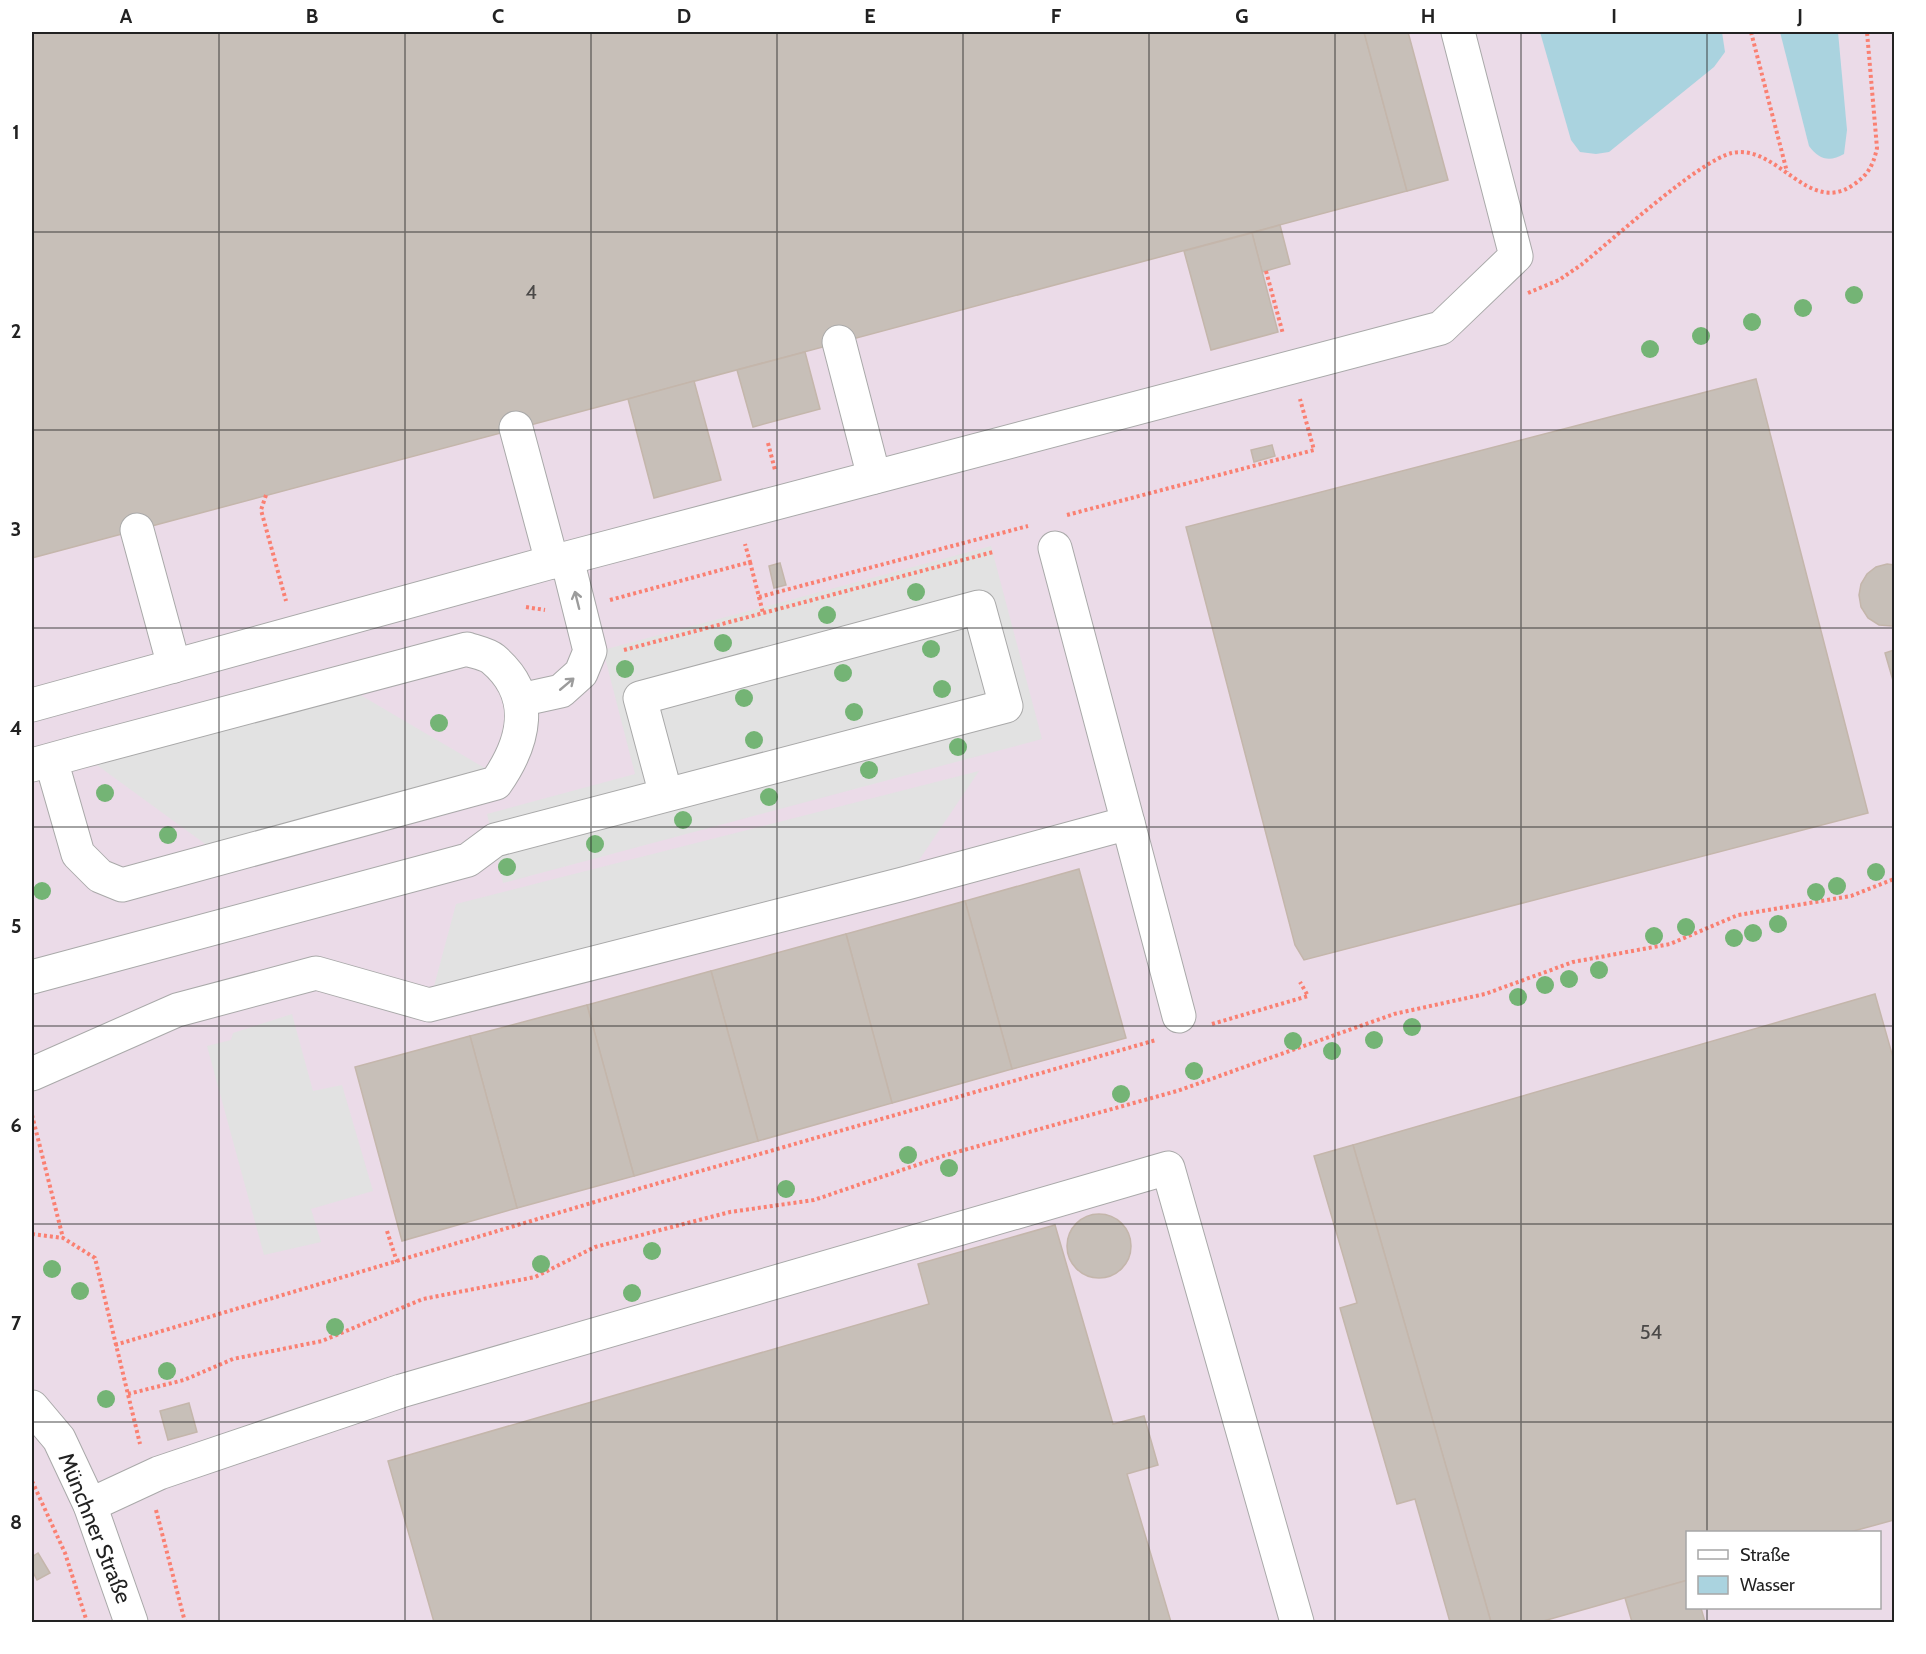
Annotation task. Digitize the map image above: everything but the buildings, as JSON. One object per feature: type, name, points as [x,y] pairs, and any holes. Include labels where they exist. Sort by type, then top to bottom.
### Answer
[{"type":"street","points":[[32,705],[874,477],[1442,328],[1516,256],[1458,32]]},
{"type":"street","points":[[839,342],[874,477]]},
{"type":"street","points":[[516,428],[590,651],[580,673],[561,691],[520,700]]},
{"type":"street","points":[[137,530],[174,666]]},
{"type":"street","points":[[1050,530],[1181,1027]]},
{"type":"street","points":[[32,977],[468,860],[495,840],[1005,706],[979,607],[640,698],[666,795]]},
{"type":"street","points":[[467,649],[492,657],[509,677],[520,700],[522,730],[512,761],[496,783],[122,885],[100,876],[78,854],[41,762],[467,649]]},
{"type":"street","points":[[32,1074],[177,1010],[316,973],[429,1005],[903,884],[1128,823]]},
{"type":"street","points":[[90,1504],[148,1478],[401,1391],[1168,1168],[1297,1623]]},
{"type":"street","name":"Münchner Straße","points":[[32,1407],[59,1438],[90,1504],[131,1623]]},
{"type":"path","points":[[1751,32],[1787,172]]},
{"type":"path","points":[[1522,296],[1559,280],[1581,265],[1704,166],[1732,153],[1759,156],[1787,172],[1803,186],[1826,193],[1848,189],[1864,177],[1874,164],[1876,130],[1867,32]]},
{"type":"path","points":[[759,597],[1050,530],[1314,450],[1266,271]]},
{"type":"path","points":[[261,510],[266,495]]},
{"type":"path","points":[[750,562],[763,613]]},
{"type":"path","points":[[128,1394],[184,1380],[233,1359],[322,1341],[423,1299],[535,1277],[596,1247],[730,1212],[814,1200],[946,1155],[1177,1091],[1394,1014],[1485,994],[1572,962],[1670,944],[1738,915],[1851,896],[1894,879]]},
{"type":"path","points":[[115,1345],[1181,1027],[1308,996],[1300,982]]},
{"type":"path","points":[[32,1115],[63,1238]]},
{"type":"path","points":[[387,1231],[397,1262]]},
{"type":"path","points":[[32,1234],[63,1238],[94,1258],[185,1623]]},
{"type":"path","points":[[32,1481],[65,1552],[87,1623]]},
{"type":"shaded area","points":[[32,32],[1894,32],[1894,1622],[32,1622]]},
{"type":"shaded area","points":[[991,546],[1042,739],[503,883],[487,814],[635,774],[603,650]]},
{"type":"shaded area","points":[[340,683],[500,777],[223,857],[79,752]]},
{"type":"shaded area","points":[[979,771],[903,884],[429,1005],[456,904]]},
{"type":"shaded area","points":[[292,1014],[313,1091],[342,1085],[373,1191],[311,1209],[321,1242],[264,1255],[207,1046],[231,1040],[233,1033]]},
{"type":"water","points":[[1540,32],[1722,32],[1725,52],[1714,67],[1609,152],[1596,154],[1580,152],[1571,140]]},
{"type":"water","points":[[1780,32],[1838,32],[1847,130],[1844,154],[1829,159],[1821,157],[1809,146]]}]
